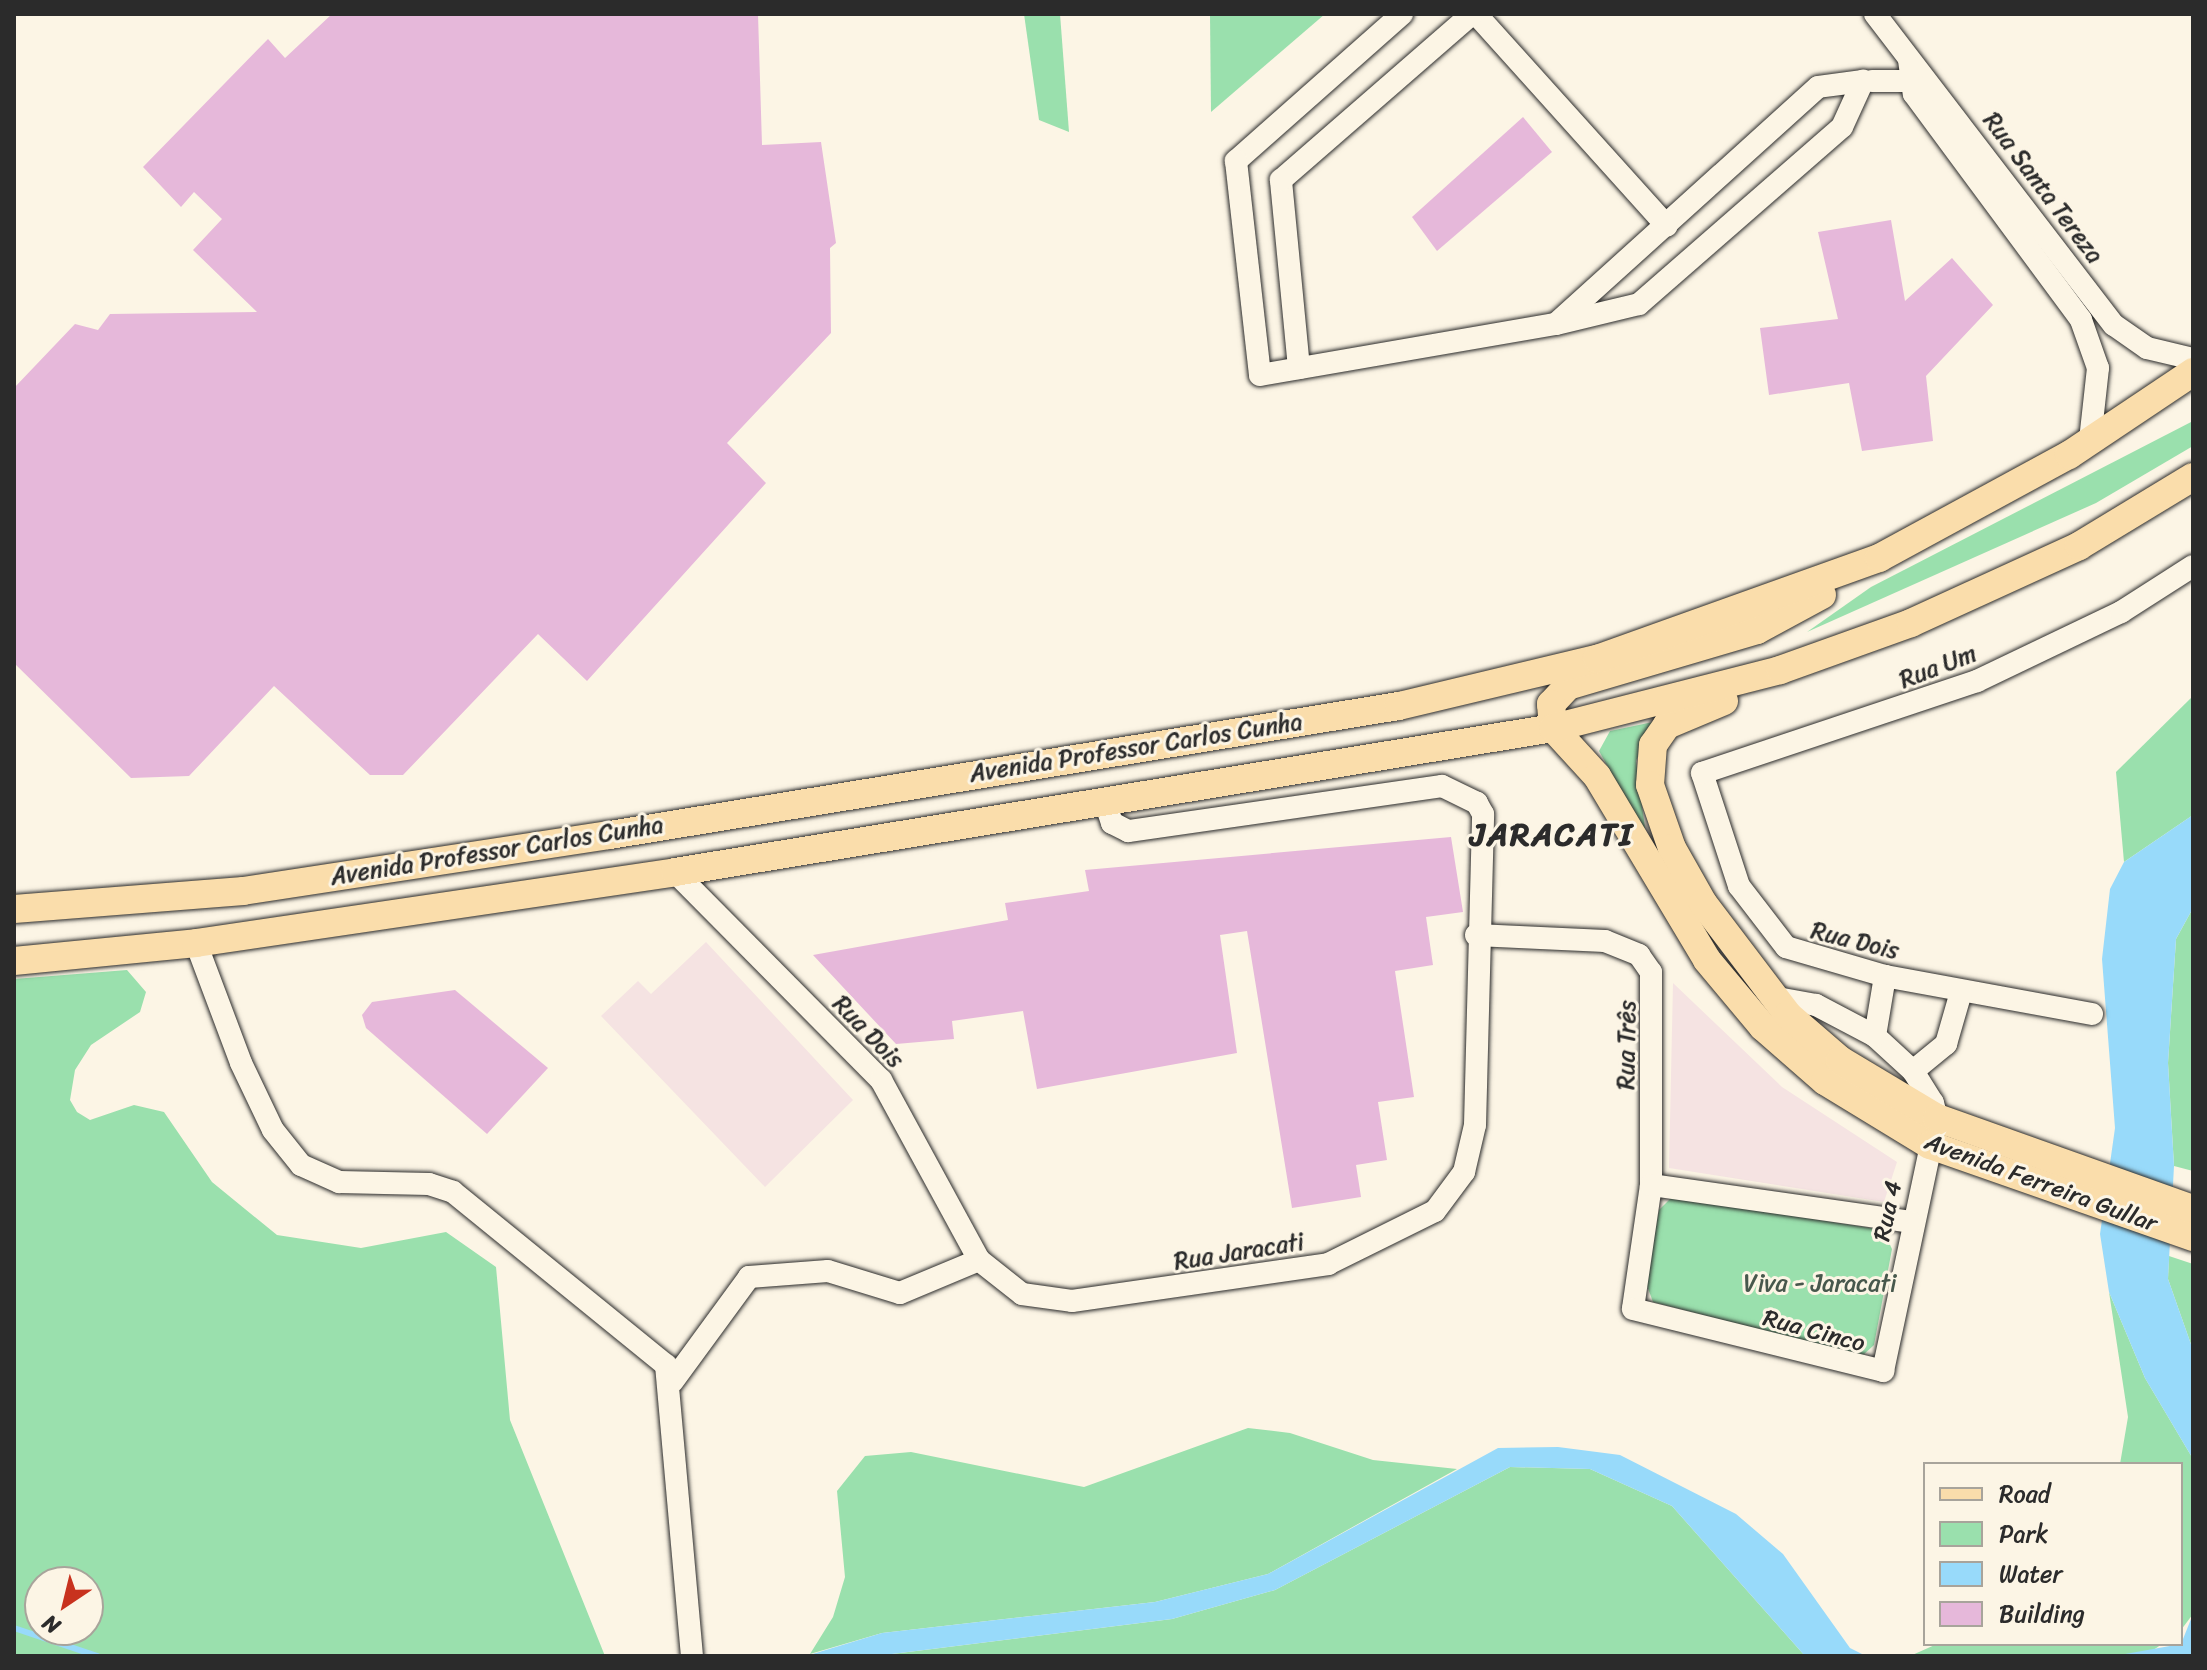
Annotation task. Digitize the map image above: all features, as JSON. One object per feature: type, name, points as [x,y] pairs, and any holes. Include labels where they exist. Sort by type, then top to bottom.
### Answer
[{"type":"main road","name":"Avenida Professor Carlos Cunha","points":[[14,909],[243,891],[1399,706],[1681,633],[1879,558],[2090,440],[2193,372]]},
{"type":"main road","name":"Avenida Professor Carlos Cunha","points":[[14,961],[196,943],[675,872],[1106,804],[1553,728],[1780,670],[2006,582],[2193,477]]},
{"type":"main road","points":[[1553,728],[1551,704],[1568,686],[1757,630],[1879,558]]},
{"type":"main road","name":"Avenida Ferreira Gullar","points":[[1780,670],[1751,691],[1667,725],[1653,745],[1649,771],[1683,868],[1772,997],[1840,1060],[1934,1131]]},
{"type":"main road","name":"Avenida Ferreira Gullar","points":[[1553,728],[1597,776],[1734,995],[1825,1081],[1934,1131],[2193,1237]]},
{"type":"main road","points":[[1486,741],[1554,750],[1597,776]]},
{"type":"main road","name":"Avenida Ferreira Gullar","points":[[2029,1169],[2193,1209]]},
{"type":"street","points":[[1402,14],[1236,161],[1255,368],[1264,375],[1556,324],[1645,300],[1842,127],[1863,81],[1818,87],[1556,324]]},
{"type":"street","points":[[1299,368],[1281,180],[1474,14],[1667,226]]},
{"type":"street","name":"Rua Santa Tereza","points":[[1875,14],[1908,70],[2081,320],[2098,368],[2090,440]]},
{"type":"street","points":[[1872,81],[1908,70]]},
{"type":"street","name":"Rua Santa Tereza","points":[[1908,70],[2114,325],[2147,348],[2193,359]]},
{"type":"street","name":"Rua Um","points":[[1703,789],[1708,766],[1977,681],[2121,612],[2193,566]]},
{"type":"street","points":[[1106,804],[1112,823],[1128,831],[1319,804],[1312,770]]},
{"type":"street","name":"Rua Dois","points":[[1703,789],[1739,886],[1777,941],[1803,957],[1961,992],[2092,1014]]},
{"type":"street","name":"Rua Jaracati","points":[[979,1260],[1009,1287],[1043,1300],[1113,1297],[1328,1264],[1435,1211],[1464,1172],[1475,1125],[1476,935],[1483,814],[1458,790],[1319,804]]},
{"type":"street","name":"Rua Dois","points":[[675,872],[881,1080],[979,1260]]},
{"type":"street","name":"Rua Três","points":[[1476,935],[1605,941],[1647,963],[1654,989],[1651,1185],[1631,1305]]},
{"type":"street","points":[[196,943],[241,1063],[273,1130],[301,1165],[339,1182],[429,1184],[453,1192],[651,1348],[673,1381],[692,1656]]},
{"type":"street","points":[[1875,1036],[1885,976]]},
{"type":"street","points":[[1913,1071],[1946,1044],[1961,992]]},
{"type":"street","points":[[1772,997],[1816,1005],[1875,1036],[1913,1071],[1934,1131]]},
{"type":"street","name":"Rua 4","points":[[1890,1364],[1910,1222],[1934,1131]]},
{"type":"street","points":[[1651,1185],[1910,1222]]},
{"type":"street","points":[[673,1381],[749,1277],[828,1271],[900,1293],[979,1260]]},
{"type":"street","name":"Rua Cinco","points":[[1631,1305],[1873,1373],[1890,1364]]},
{"type":"shaded area","points":[[706,942],[853,1100],[765,1187],[601,1016],[638,981],[651,994]]},
{"type":"shaded area","points":[[1673,983],[1782,1087],[1897,1162],[1884,1202],[1669,1168]]},
{"type":"green space","points":[[1024,14],[1060,14],[1069,132],[1039,120]]},
{"type":"green space","points":[[1210,14],[1325,14],[1211,112]]},
{"type":"green space","points":[[2193,421],[2193,446],[2096,503],[1807,632],[1871,587]]},
{"type":"green space","points":[[2193,696],[2193,815],[2124,862],[2116,772]]},
{"type":"green space","points":[[1653,722],[1636,761],[1646,835],[1599,751],[1610,731]]},
{"type":"green space","points":[[2193,908],[2193,1171],[2174,1166],[2168,1063],[2176,939]]},
{"type":"green space","points":[[127,970],[146,992],[140,1012],[91,1045],[75,1070],[70,1100],[77,1112],[90,1120],[134,1105],[164,1112],[212,1182],[277,1235],[361,1248],[446,1232],[496,1267],[510,1420],[605,1656],[14,1656],[14,979]]},
{"type":"green space","name":"Viva - Jaracati","points":[[1672,1197],[1883,1230],[1892,1249],[1874,1345],[1862,1356],[1653,1302],[1646,1283],[1659,1210]]},
{"type":"green space","points":[[2169,1256],[2193,1264],[2193,1350],[2168,1279]]},
{"type":"green space","points":[[2109,1292],[2145,1378],[2193,1459],[2193,1614],[2183,1627],[2183,1462],[2120,1462],[2128,1417]]},
{"type":"green space","points":[[1248,1428],[1290,1433],[1373,1460],[1457,1469],[1268,1574],[1155,1602],[882,1633],[810,1654],[833,1617],[845,1577],[837,1491],[865,1456],[911,1452],[1084,1487]]},
{"type":"green space","points":[[1510,1467],[1590,1469],[1672,1506],[1805,1656],[876,1656],[1172,1619],[1275,1590]]},
{"type":"green space","points":[[1932,1646],[2159,1646],[2149,1653],[2114,1656],[1910,1656]]},
{"type":"water","points":[[2193,815],[2193,908],[2176,939],[2168,1063],[2174,1166],[2168,1279],[2193,1350],[2193,1459],[2145,1378],[2109,1292],[2100,1234],[2115,1128],[2102,959],[2110,889],[2124,862]]},
{"type":"water","points":[[1558,1447],[1620,1455],[1736,1514],[1783,1554],[1850,1648],[1866,1656],[1805,1656],[1672,1506],[1590,1469],[1510,1467],[1275,1590],[1172,1619],[876,1656],[806,1656],[882,1633],[1155,1602],[1268,1574],[1498,1448]]},
{"type":"water","points":[[2193,1614],[2193,1656],[2114,1656],[2183,1646]]},
{"type":"building","points":[[332,14],[758,14],[762,145],[821,142],[836,243],[830,248],[831,333],[727,443],[766,483],[587,681],[538,634],[403,775],[370,775],[274,686],[189,776],[131,778],[14,663],[14,388],[75,324],[98,330],[110,314],[257,312],[193,250],[222,219],[194,192],[181,207],[143,167],[268,39],[285,58]]},
{"type":"building","points":[[1523,117],[1552,152],[1437,251],[1412,217]]},
{"type":"building","points":[[1891,220],[1905,301],[1952,258],[1993,305],[1926,376],[1933,441],[1862,451],[1849,383],[1769,395],[1760,328],[1838,319],[1818,232]]},
{"type":"building","points":[[1451,837],[1463,912],[1426,917],[1433,965],[1395,971],[1414,1097],[1378,1102],[1387,1160],[1356,1165],[1361,1197],[1292,1208],[1247,931],[1220,935],[1237,1053],[1037,1089],[1023,1011],[952,1021],[954,1039],[896,1044],[813,955],[1008,920],[1005,903],[1089,891],[1085,870]]},
{"type":"building","points":[[455,990],[548,1068],[487,1134],[366,1028],[362,1015],[372,1002]]},
{"type":"waterway","points":[[14,1628],[97,1656]]},
{"type":"district","name":"JARACATI","points":[[1552,835]]}]
